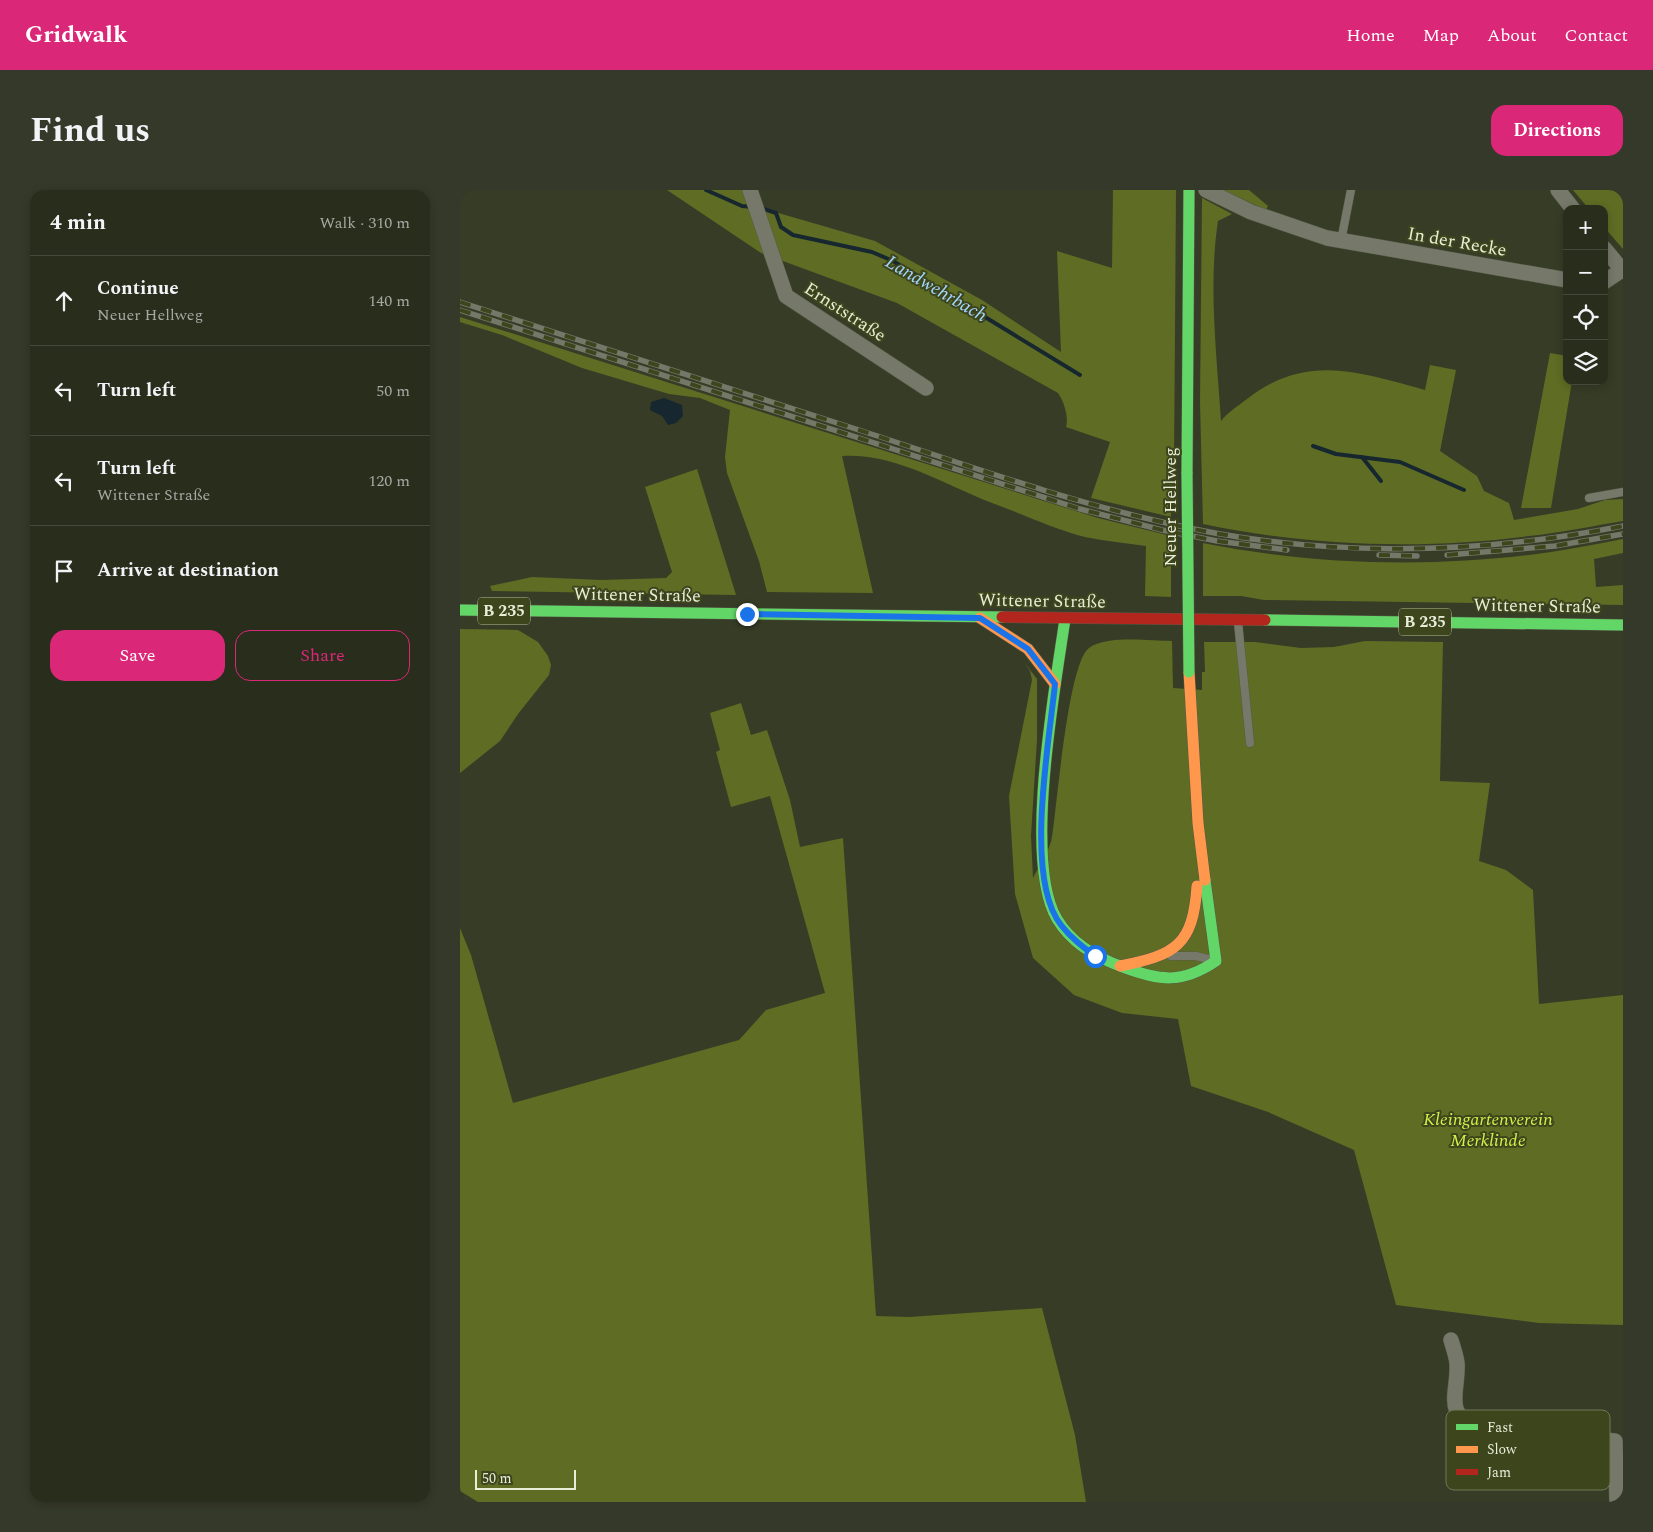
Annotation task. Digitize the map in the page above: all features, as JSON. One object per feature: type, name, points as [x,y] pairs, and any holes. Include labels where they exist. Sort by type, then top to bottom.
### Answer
[{"type":"main road","name":"Neuer Hellweg","points":[[1189,192],[1187,474],[1189,672],[1198,823],[1216,961]]},
{"type":"main road","name":"Wittener Straße","points":[[460,610],[1623,625]]},
{"type":"main road","points":[[980,618],[1028,649],[1055,684]]},
{"type":"main road","points":[[1065,619],[1055,684],[1043,817],[1041,860],[1048,900],[1060,924],[1078,944],[1095,956],[1149,978],[1183,979],[1201,973],[1216,961]]},
{"type":"main road","name":"Neuer Hellweg","points":[[1166,956],[1180,944],[1189,929],[1196,910],[1198,823]]},
{"type":"main road","points":[[1119,966],[1166,956]]},
{"type":"street","name":"In der Recke","points":[[1206,190],[1290,227],[1341,241],[1563,279]]},
{"type":"street","points":[[1558,190],[1570,205]]},
{"type":"street","name":"Ernststraße","points":[[753,200],[786,296],[926,388]]},
{"type":"street","points":[[1606,250],[1622,270],[1608,279]]},
{"type":"street","points":[[1451,1340],[1457,1363],[1455,1407],[1457,1410]]},
{"type":"street","points":[[1617,1502],[1619,1440]]},
{"type":"lane","points":[[1341,241],[1351,190]]},
{"type":"lane","points":[[1589,498],[1623,492]]},
{"type":"lane","points":[[1238,620],[1250,743]]},
{"type":"lane","points":[[1166,956],[1196,956],[1216,961]]},
{"type":"green space","points":[[667,190],[746,190],[751,205],[875,241],[982,300],[1061,352],[1057,251],[1112,268],[1113,190],[1176,190],[1174,468],[1171,468],[1171,517],[1091,498],[1110,442],[1066,427],[1065,410],[1058,393],[897,303],[761,253]]},
{"type":"green space","points":[[1223,190],[1249,190],[1268,206],[1266,210]]},
{"type":"green space","points":[[1573,190],[1623,190],[1623,249],[1608,232],[1608,205],[1586,205]]},
{"type":"green space","points":[[1202,198],[1232,214],[1218,221],[1215,246],[1214,321],[1221,421],[1233,409],[1269,385],[1290,376],[1312,371],[1333,370],[1355,373],[1378,377],[1425,390],[1430,365],[1456,370],[1440,451],[1477,476],[1484,491],[1509,503],[1514,520],[1578,509],[1605,500],[1623,499],[1623,521],[1552,533],[1489,540],[1407,544],[1365,544],[1283,537],[1203,524],[1200,402]]},
{"type":"green space","points":[[460,317],[1098,518],[1171,536],[1171,597],[1145,596],[1146,546],[1073,534],[992,503],[918,471],[881,459],[862,456],[842,456],[873,593],[767,592],[759,561],[727,473],[725,457],[730,410],[700,398],[669,394],[582,368],[502,335],[460,322]]},
{"type":"green space","points":[[1550,353],[1563,355],[1563,385],[1571,385],[1551,508],[1521,508]]},
{"type":"green space","points":[[697,469],[736,595],[492,591],[490,586],[532,577],[602,580],[666,578],[672,572],[645,487]]},
{"type":"green space","points":[[1623,539],[1623,553],[1594,559],[1596,587],[1623,585],[1623,605],[1264,600],[1241,596],[1203,596],[1203,543],[1283,556],[1365,562],[1448,562],[1529,555]]},
{"type":"green space","points":[[460,629],[518,630],[538,642],[548,656],[551,665],[549,675],[518,714],[500,741],[460,773]]},
{"type":"green space","name":"Kleingartenverein Merklinde","points":[[1106,641],[1172,641],[1173,688],[1202,690],[1202,672],[1205,672],[1204,642],[1255,642],[1301,648],[1334,647],[1365,641],[1443,642],[1440,781],[1490,783],[1479,861],[1506,870],[1533,890],[1539,1004],[1623,995],[1623,1325],[1539,1323],[1396,1305],[1354,1150],[1268,1112],[1191,1086],[1178,1019],[1122,1013],[1074,995],[1033,958],[1015,894],[1009,796],[1032,680],[1030,671],[1024,662],[1037,679],[1037,739],[1031,836],[1033,878],[1051,842],[1069,706],[1082,659],[1089,648]]},
{"type":"green space","points":[[741,703],[751,735],[767,730],[790,800],[800,847],[843,838],[876,1316],[909,1317],[1042,1308],[1075,1435],[1086,1502],[478,1502],[460,1491],[460,928],[471,955],[513,1103],[739,1040],[766,1010],[825,993],[770,796],[731,807],[716,752],[720,750],[710,713]]},
{"type":"water","points":[[664,398],[682,405],[683,416],[676,423],[668,425],[662,416],[650,410],[651,402]]},
{"type":"waterway","name":"Landwehrbach","points":[[706,190],[742,206],[752,207]]},
{"type":"waterway","name":"Landwehrbach","points":[[761,208],[776,213],[781,227],[793,235],[872,252],[893,261],[1080,375]]},
{"type":"waterway","name":"Landwehrbach","points":[[1313,446],[1336,454],[1400,462],[1464,490]]},
{"type":"waterway","points":[[1362,457],[1381,481]]},
{"type":"railway","points":[[460,302],[1048,492],[1124,513],[1219,534],[1276,542],[1392,549],[1508,543],[1566,536],[1623,526]]},
{"type":"railway","points":[[460,310],[1080,509],[1162,530],[1217,541],[1287,550]]},
{"type":"railway","points":[[1447,555],[1555,546],[1623,534]]},
{"type":"railway","points":[[1379,555],[1417,556]]},
{"type":"traffic: fast","points":[[1187,474],[1189,190]]},
{"type":"traffic: fast","points":[[1187,474],[1189,672]]},
{"type":"traffic: fast","points":[[460,610],[1002,617]]},
{"type":"traffic: fast","points":[[1065,619],[1049,729],[1042,817],[1042,858],[1047,893],[1057,919],[1078,943],[1104,959],[1148,975],[1171,978],[1181,977],[1192,974],[1216,961],[1205,880]]},
{"type":"traffic: fast","points":[[1265,620],[1623,625]]},
{"type":"traffic: slow","points":[[980,618],[1028,649],[1055,684]]},
{"type":"traffic: slow","points":[[1189,672],[1198,823],[1205,880]]},
{"type":"traffic: slow","points":[[1120,966],[1155,957],[1178,944],[1186,934],[1191,922],[1197,886]]},
{"type":"traffic: jam","points":[[1002,617],[1265,620]]},
{"type":"route","points":[[747,614],[980,618],[1028,649],[1055,684],[1043,817],[1041,860],[1043,880],[1048,900],[1060,924],[1078,944],[1095,956]]}]
